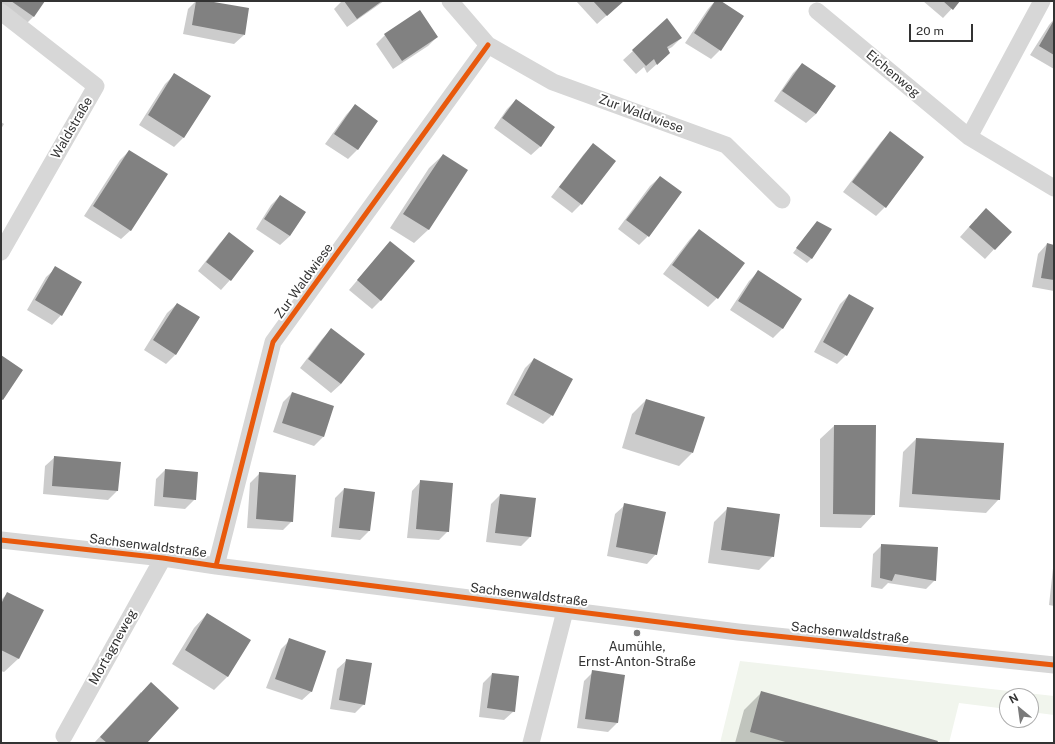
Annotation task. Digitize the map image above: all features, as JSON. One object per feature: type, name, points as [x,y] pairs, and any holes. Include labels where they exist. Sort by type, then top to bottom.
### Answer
[{"type":"street","name":"Zur Waldwiese","points":[[450,1],[488,45],[553,82],[726,146],[782,200]]},
{"type":"street","points":[[969,137],[1042,1]]},
{"type":"street","name":"Eichenweg","points":[[817,11],[969,137],[1054,188]]},
{"type":"street","name":"Waldstraße","points":[[1,12],[96,86],[1,252]]},
{"type":"street","name":"Zur Waldwiese","points":[[216,566],[273,342],[488,45]]},
{"type":"street","name":"Sachsenwaldstraße","points":[[1,540],[163,558],[565,611],[738,632],[1054,665]]},
{"type":"street","name":"Mortagneweg","points":[[64,736],[163,558]]},
{"type":"street","points":[[531,743],[565,611]]},
{"type":"shaded area","points":[[740,661],[999,690],[999,708],[959,703],[949,743],[720,743]]},
{"type":"shaded area","points":[[1039,694],[1054,696],[1054,715],[1039,713]]},
{"type":"building","points":[[11,1],[45,1],[34,17]]},
{"type":"building","points":[[196,1],[208,1],[249,8],[245,35],[192,25]]},
{"type":"building","points":[[344,1],[382,1],[357,19]]},
{"type":"building","points":[[593,1],[624,1],[607,16]]},
{"type":"building","points":[[715,1],[721,1],[744,16],[721,51],[694,33]]},
{"type":"building","points":[[943,1],[960,1],[953,10]]},
{"type":"building","points":[[420,10],[438,37],[402,61],[384,34]]},
{"type":"building","points":[[667,18],[682,38],[667,47],[670,53],[657,65],[654,59],[646,66],[632,50]]},
{"type":"building","points":[[1054,20],[1054,55],[1039,46]]},
{"type":"building","points":[[802,63],[836,86],[816,114],[782,91]]},
{"type":"building","points":[[174,73],[211,96],[184,138],[148,115]]},
{"type":"building","points":[[516,99],[555,127],[541,147],[502,118]]},
{"type":"building","points":[[355,104],[378,121],[358,150],[334,134]]},
{"type":"building","points":[[890,131],[924,157],[886,208],[852,182]]},
{"type":"building","points":[[593,143],[616,161],[582,205],[559,187]]},
{"type":"building","points":[[129,150],[168,174],[131,231],[93,206]]},
{"type":"building","points":[[443,154],[468,170],[429,230],[403,214]]},
{"type":"building","points":[[660,176],[682,192],[649,237],[626,220]]},
{"type":"building","points":[[280,195],[306,212],[290,236],[264,219]]},
{"type":"building","points":[[986,208],[1012,232],[995,250],[969,227]]},
{"type":"building","points":[[817,221],[832,229],[812,259],[796,248]]},
{"type":"building","points":[[699,229],[745,263],[718,299],[672,265]]},
{"type":"building","points":[[229,232],[254,251],[231,281],[206,262]]},
{"type":"building","points":[[390,241],[415,261],[381,301],[357,280]]},
{"type":"building","points":[[1047,243],[1054,245],[1054,280],[1041,278]]},
{"type":"building","points":[[55,266],[82,282],[62,316],[35,300]]},
{"type":"building","points":[[758,270],[802,299],[783,329],[738,301]]},
{"type":"building","points":[[849,294],[874,308],[847,356],[823,342]]},
{"type":"building","points":[[177,303],[200,317],[176,355],[153,340]]},
{"type":"building","points":[[331,328],[365,354],[341,384],[308,359]]},
{"type":"building","points":[[1,355],[23,370],[3,400],[1,399]]},
{"type":"building","points":[[534,358],[573,379],[553,416],[514,395]]},
{"type":"building","points":[[292,392],[334,406],[324,437],[282,423]]},
{"type":"building","points":[[646,399],[705,417],[693,453],[635,434]]},
{"type":"building","points":[[834,425],[876,425],[875,515],[833,514]]},
{"type":"building","points":[[916,438],[1004,443],[1000,500],[912,494]]},
{"type":"building","points":[[54,456],[121,462],[118,491],[52,486]]},
{"type":"building","points":[[165,469],[198,472],[196,500],[163,497]]},
{"type":"building","points":[[259,472],[296,475],[293,522],[256,519]]},
{"type":"building","points":[[420,480],[453,483],[449,532],[416,529]]},
{"type":"building","points":[[344,488],[375,492],[370,531],[339,528]]},
{"type":"building","points":[[500,494],[536,498],[531,537],[495,533]]},
{"type":"building","points":[[624,503],[666,512],[657,555],[616,547]]},
{"type":"building","points":[[727,507],[780,514],[774,557],[721,550]]},
{"type":"building","points":[[881,544],[938,547],[936,581],[895,574],[892,581],[880,578]]},
{"type":"building","points":[[7,592],[44,610],[19,659],[1,650],[1,604]]},
{"type":"building","points":[[207,613],[251,640],[228,677],[185,650]]},
{"type":"building","points":[[289,638],[326,651],[312,692],[275,679]]},
{"type":"building","points":[[346,659],[372,663],[365,705],[339,700]]},
{"type":"building","points":[[592,670],[625,675],[618,723],[585,719]]},
{"type":"building","points":[[492,673],[519,676],[515,712],[487,708]]},
{"type":"building","points":[[151,682],[179,708],[147,743],[107,743],[100,737]]},
{"type":"building","points":[[761,691],[938,741],[937,743],[789,743],[750,732]]},
{"type":"cycle path","points":[[216,566],[273,342],[488,45]]},
{"type":"cycle path","points":[[1,540],[163,558],[738,632],[1054,665]]},
{"type":"place","name":"Aumühle, Ernst-Anton-Straße","points":[[637,633]]}]
